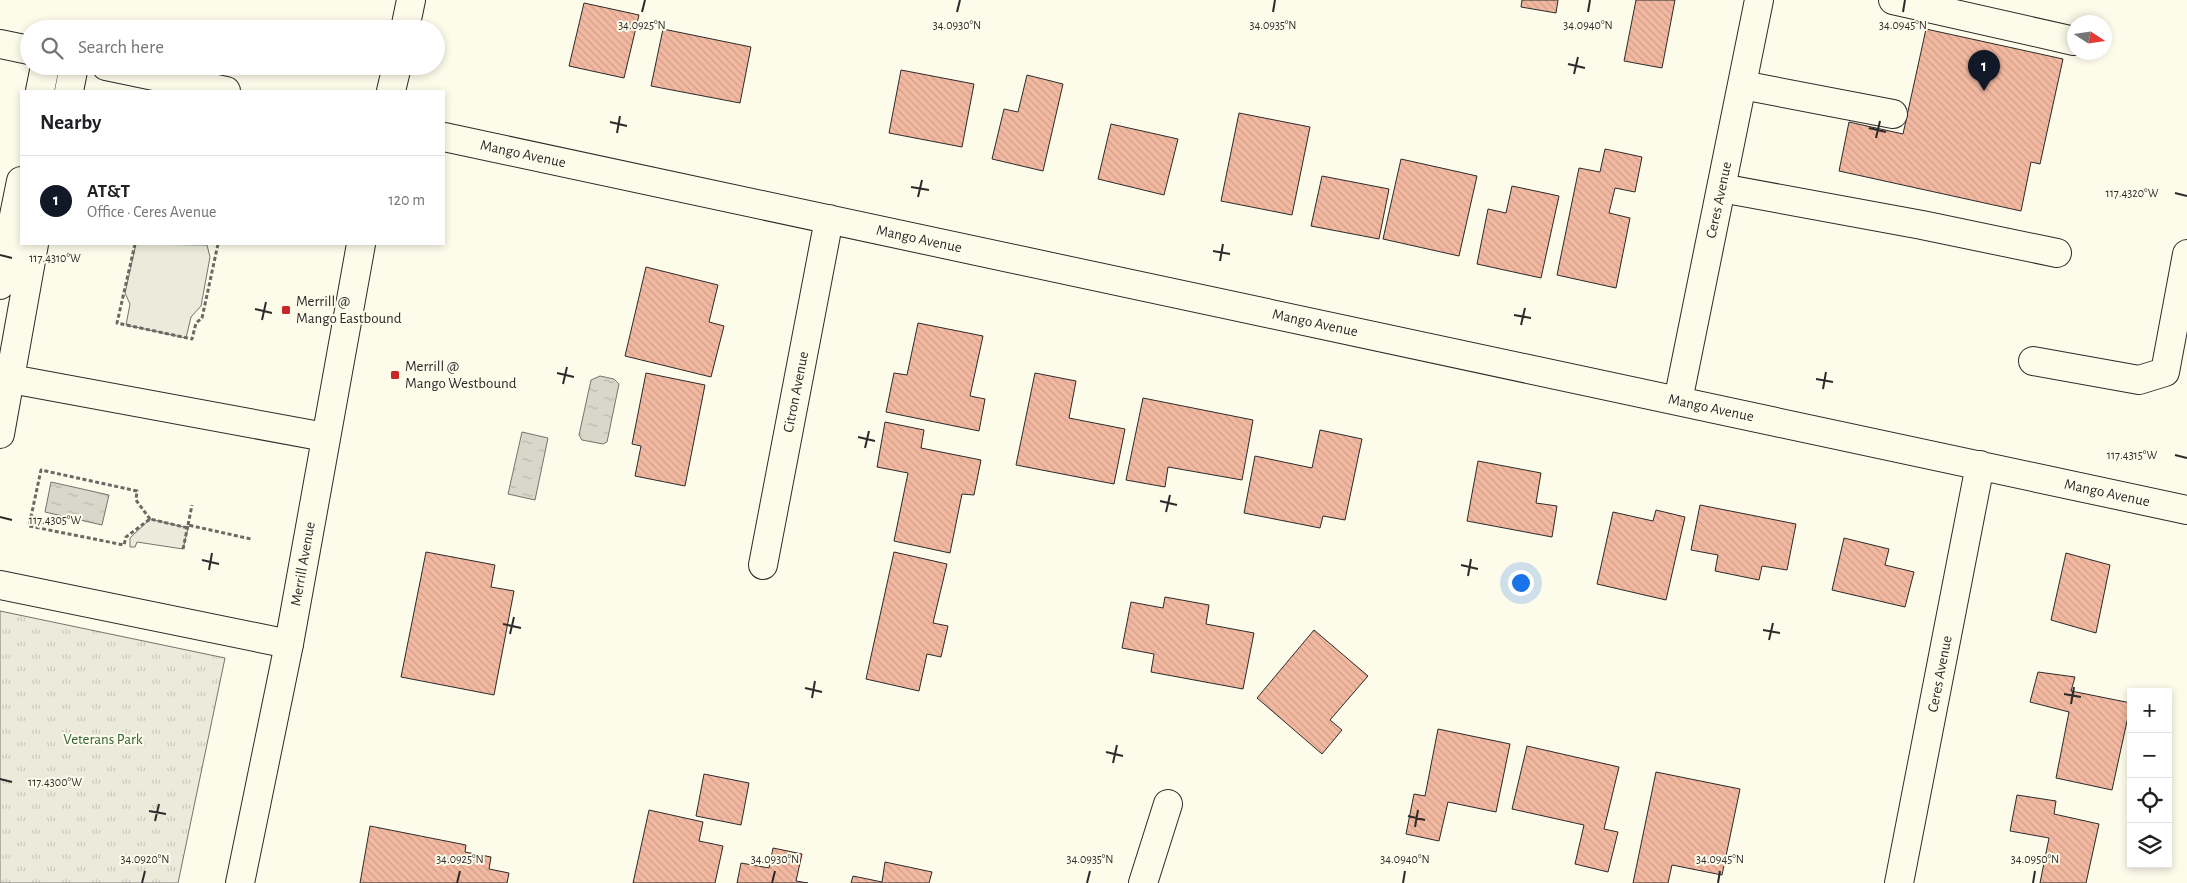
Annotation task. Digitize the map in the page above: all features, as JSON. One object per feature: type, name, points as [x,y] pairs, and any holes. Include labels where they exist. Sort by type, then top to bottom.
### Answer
[{"type":"street","points":[[407,20],[411,0]]},
{"type":"street","name":"Ceres Avenue","points":[[1678,401],[1760,0]]},
{"type":"street","points":[[1893,0],[2067,39]]},
{"type":"street","points":[[0,44],[20,48]]},
{"type":"street","points":[[40,90],[43,75]]},
{"type":"street","points":[[69,90],[72,75]]},
{"type":"street","points":[[149,75],[221,90]]},
{"type":"street","points":[[391,90],[395,75]]},
{"type":"street","points":[[1742,85],[1893,114]]},
{"type":"street","name":"Mango Avenue","points":[[445,137],[2187,510]]},
{"type":"street","points":[[0,285],[20,186]]},
{"type":"street","points":[[1721,188],[1913,223],[2057,253]]},
{"type":"street","name":"Citron Avenue","points":[[763,565],[829,219]]},
{"type":"street","points":[[0,434],[34,245]]},
{"type":"street","name":"Merrill Avenue","points":[[240,883],[289,644],[361,245]]},
{"type":"street","points":[[2033,361],[2139,380],[2165,372],[2187,254]]},
{"type":"street","points":[[11,379],[325,437]]},
{"type":"street","name":"Ceres Avenue","points":[[1899,883],[1980,466]]},
{"type":"street","points":[[0,585],[289,644]]},
{"type":"street","points":[[1143,883],[1168,804]]},
{"type":"path","points":[[135,245],[117,323],[192,339],[196,323],[202,318],[218,245]]},
{"type":"path","points":[[150,519],[126,537],[124,546],[29,526],[41,470],[138,491],[136,500],[150,519],[251,539]]},
{"type":"path","points":[[183,549],[192,505]]},
{"type":"green space","points":[[136,245],[207,245],[210,257],[201,306],[191,317],[186,338],[126,325],[130,304],[125,293]]},
{"type":"green space","points":[[150,519],[188,528],[183,549],[137,542],[135,547],[130,547],[130,538]]},
{"type":"green space","name":"Veterans Park","points":[[0,611],[225,658],[178,883],[0,883]]},
{"type":"water","points":[[600,376],[614,379],[619,384],[607,442],[603,444],[582,440],[579,435],[591,380]]},
{"type":"water","points":[[522,432],[548,438],[535,500],[508,494]]},
{"type":"water","points":[[51,482],[109,495],[102,525],[45,512]]},
{"type":"building","points":[[1522,0],[1558,0],[1556,13],[1521,7]]},
{"type":"building","points":[[1636,0],[1675,0],[1662,68],[1624,61]]},
{"type":"building","points":[[584,3],[639,15],[624,78],[569,66]]},
{"type":"building","points":[[663,29],[751,47],[740,103],[651,86]]},
{"type":"building","points":[[1926,29],[2063,59],[2040,164],[2031,162],[2021,211],[1839,171],[1849,122],[1903,134]]},
{"type":"building","points":[[901,70],[974,84],[962,147],[889,133]]},
{"type":"building","points":[[1027,75],[1063,84],[1043,171],[992,159],[1004,109],[1018,112]]},
{"type":"building","points":[[1239,113],[1310,127],[1292,215],[1221,201]]},
{"type":"building","points":[[1111,124],[1178,139],[1164,195],[1098,179]]},
{"type":"building","points":[[1605,149],[1642,157],[1635,192],[1615,188],[1609,213],[1630,218],[1616,288],[1557,275],[1579,168],[1600,172]]},
{"type":"building","points":[[1401,159],[1477,176],[1459,256],[1383,239]]},
{"type":"building","points":[[1322,176],[1389,189],[1379,239],[1311,226]]},
{"type":"building","points":[[1512,186],[1559,196],[1541,278],[1477,264],[1488,209],[1506,213]]},
{"type":"building","points":[[646,267],[718,285],[709,322],[724,326],[711,377],[625,356]]},
{"type":"building","points":[[918,323],[983,336],[970,396],[985,399],[979,431],[886,412],[894,373],[907,375]]},
{"type":"building","points":[[646,373],[705,385],[685,486],[635,476],[641,446],[632,444]]},
{"type":"building","points":[[1035,373],[1076,381],[1069,418],[1125,429],[1114,484],[1016,465]]},
{"type":"building","points":[[1143,398],[1253,420],[1242,480],[1168,467],[1165,487],[1126,480]]},
{"type":"building","points":[[885,422],[924,430],[921,448],[981,460],[974,495],[962,494],[950,553],[894,541],[908,473],[877,467]]},
{"type":"building","points":[[1320,430],[1362,439],[1345,520],[1323,516],[1320,528],[1244,513],[1255,456],[1312,468]]},
{"type":"building","points":[[1478,461],[1541,473],[1536,503],[1557,506],[1552,537],[1467,521]]},
{"type":"building","points":[[1700,505],[1796,524],[1787,570],[1762,566],[1759,580],[1715,571],[1718,555],[1691,550]]},
{"type":"building","points":[[1656,510],[1685,517],[1666,600],[1597,584],[1613,512],[1653,521]]},
{"type":"building","points":[[1844,538],[1889,549],[1885,565],[1914,572],[1905,607],[1832,590]]},
{"type":"building","points":[[426,552],[495,565],[491,587],[514,591],[494,695],[401,677]]},
{"type":"building","points":[[894,552],[947,564],[933,623],[948,626],[941,657],[927,654],[919,691],[866,679]]},
{"type":"building","points":[[2066,553],[2110,565],[2096,633],[2051,620]]},
{"type":"building","points":[[1165,597],[1209,605],[1206,624],[1254,633],[1243,689],[1151,672],[1154,654],[1122,648],[1131,602],[1163,608]]},
{"type":"building","points":[[1314,630],[1368,676],[1330,720],[1342,730],[1322,754],[1257,698]]},
{"type":"building","points":[[2038,672],[2075,677],[2071,691],[2127,702],[2127,721],[2112,790],[2056,778],[2069,712],[2030,702]]},
{"type":"building","points":[[1438,729],[1510,744],[1496,812],[1448,802],[1439,841],[1406,834],[1414,794],[1425,796]]},
{"type":"building","points":[[1527,746],[1619,767],[1604,829],[1618,832],[1608,872],[1575,864],[1584,825],[1512,809]]},
{"type":"building","points":[[1656,772],[1740,789],[1722,875],[1672,865],[1668,883],[1633,883]]},
{"type":"building","points":[[704,774],[749,783],[741,825],[696,816]]},
{"type":"building","points":[[2017,795],[2056,801],[2054,814],[2099,824],[2086,883],[2040,883],[2049,838],[2010,831]]},
{"type":"building","points":[[649,810],[703,822],[699,841],[723,846],[715,883],[633,883]]},
{"type":"building","points":[[370,826],[466,845],[465,852],[491,857],[489,869],[509,873],[507,883],[360,883]]},
{"type":"building","points":[[773,848],[802,854],[796,881],[808,883],[737,883],[741,863],[769,868]]},
{"type":"building","points":[[885,862],[932,872],[929,883],[851,883],[853,876],[882,882]]},
{"type":"place","name":"AT&T","points":[[1984,91]]},
{"type":"place","name":"Merrill @ Mango Eastbound","points":[[286,310]]},
{"type":"place","name":"Merrill @ Mango Westbound","points":[[395,375]]}]
